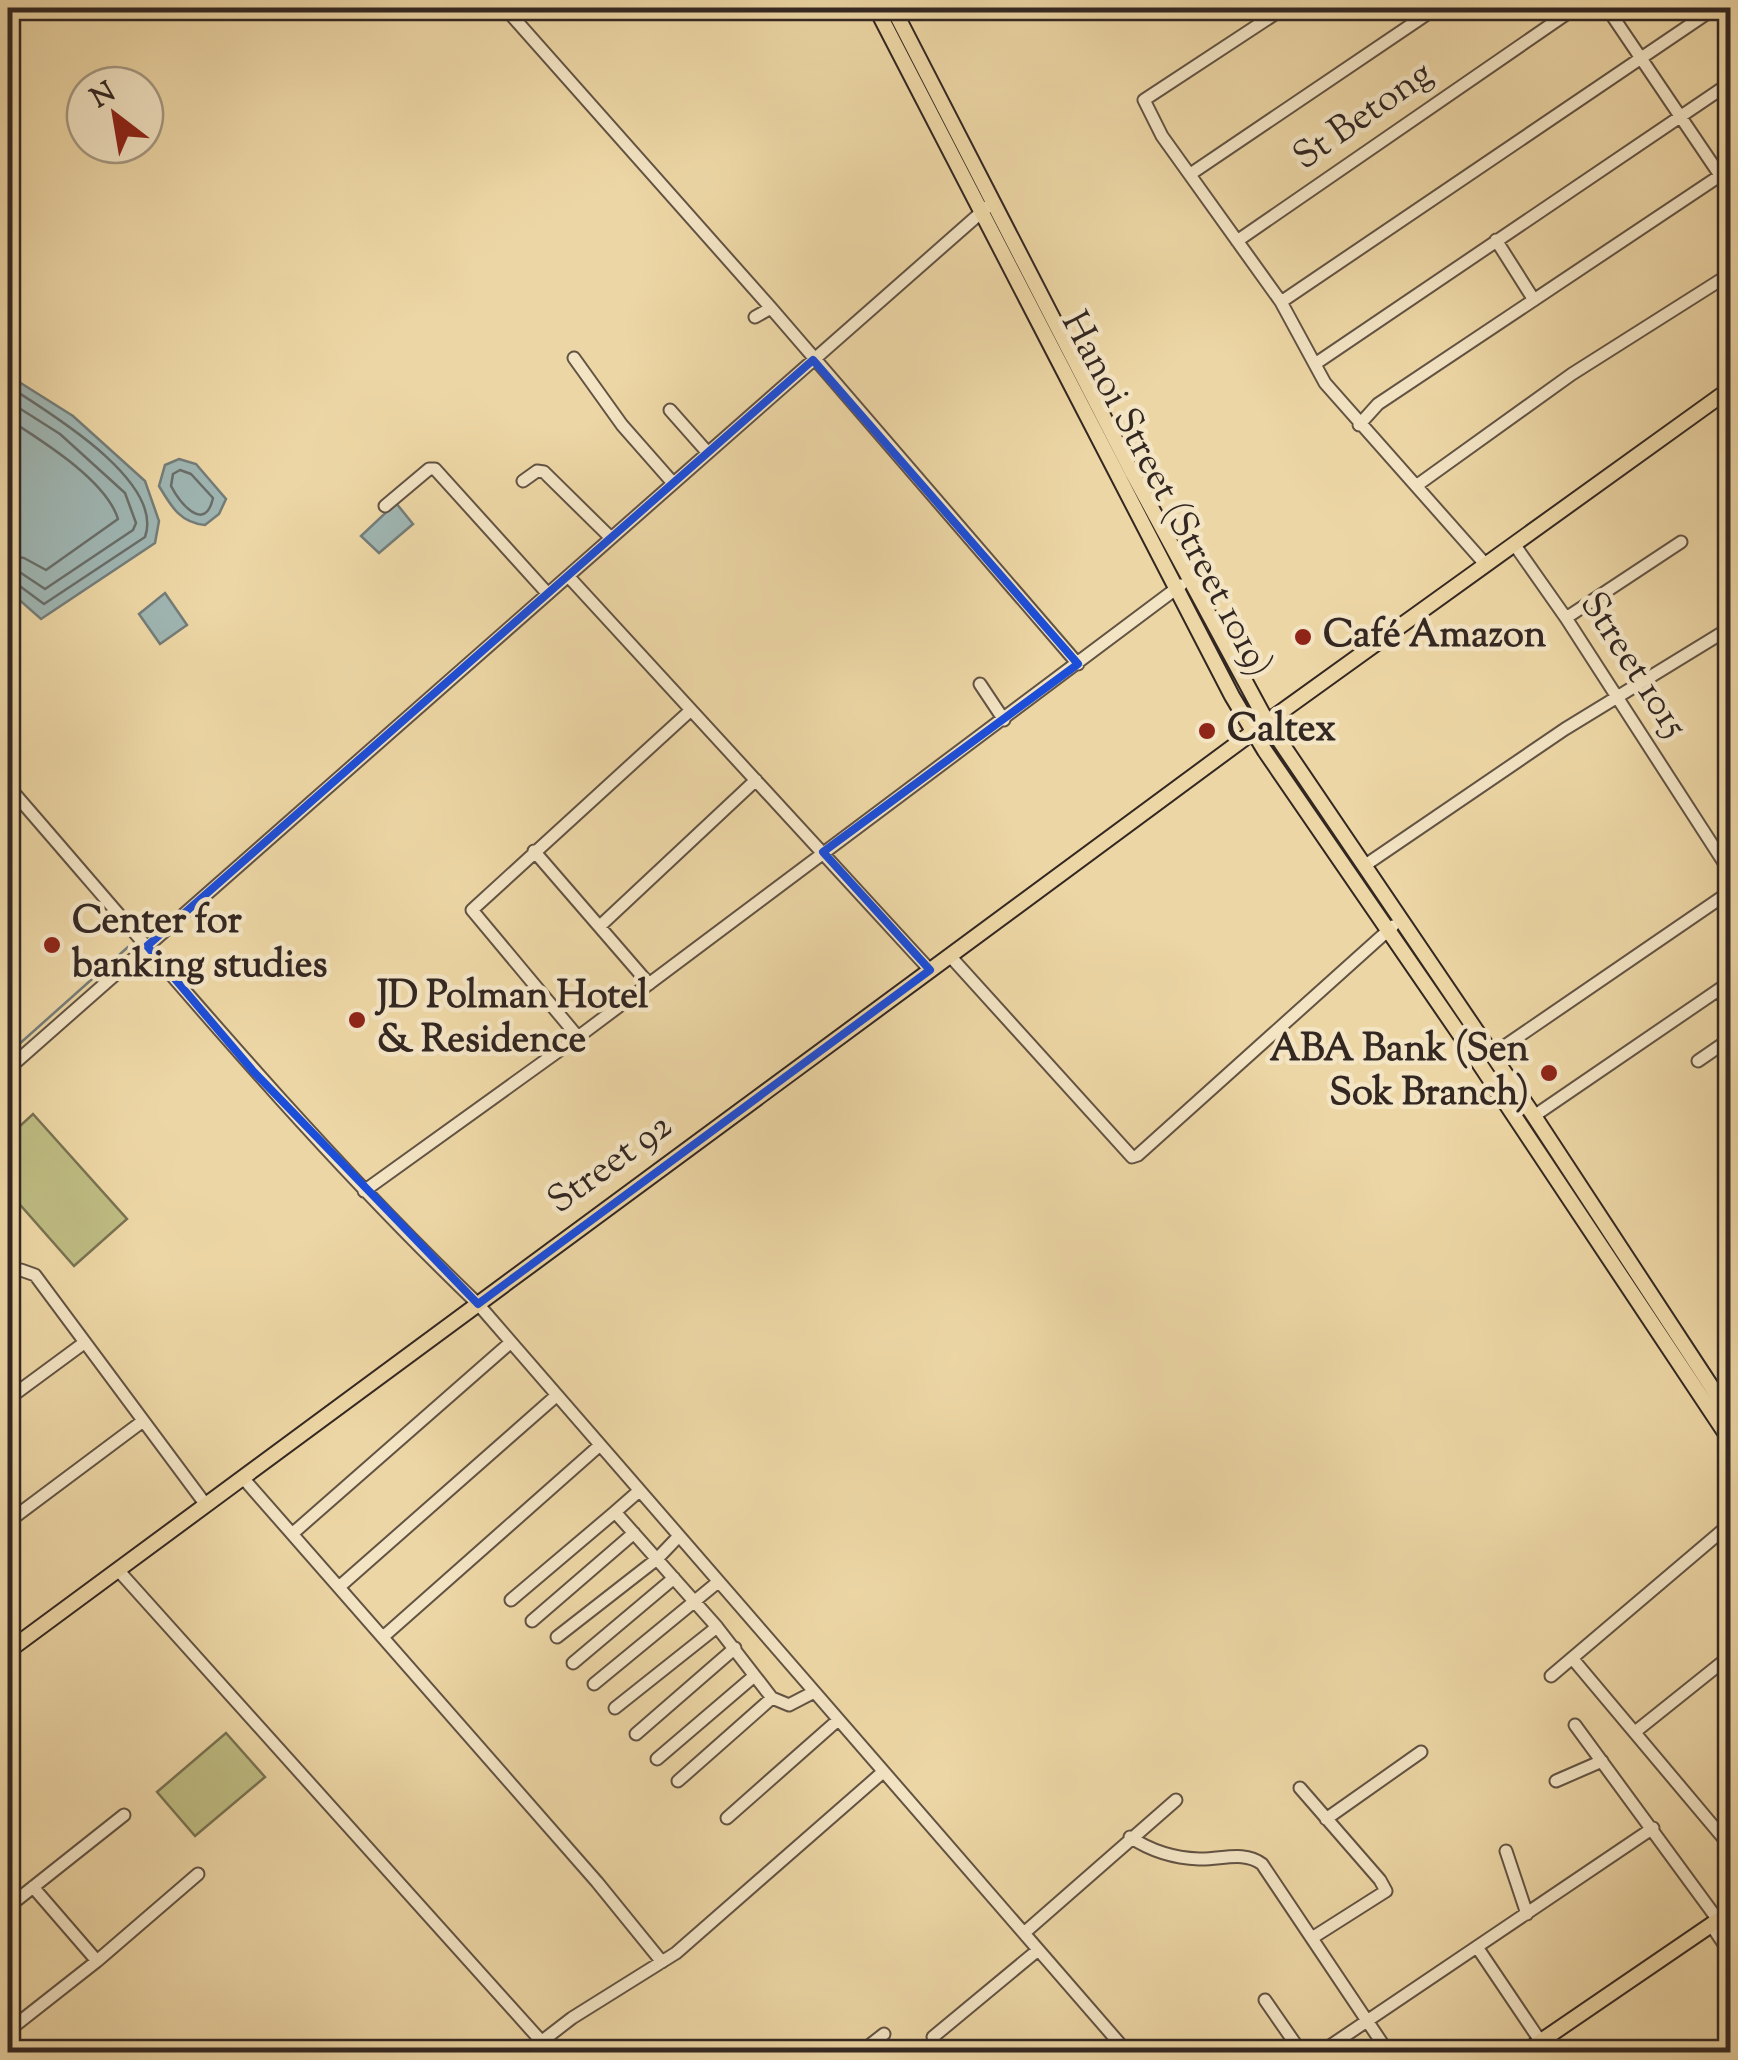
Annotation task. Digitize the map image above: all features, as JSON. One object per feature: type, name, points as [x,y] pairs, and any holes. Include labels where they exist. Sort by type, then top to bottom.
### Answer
[{"type":"main road","name":"Hanoi Street (Street 1019)","points":[[876,8],[987,207],[1260,727],[1730,1440]]},
{"type":"main road","name":"Hanoi Street (Street 1019)","points":[[893,8],[987,207]]},
{"type":"main road","name":"Street 92","points":[[8,1651],[1260,727],[1730,389]]},
{"type":"main road","name":"Hanoi Street (Street 1019)","points":[[1260,727],[1364,866],[1394,925],[1492,1054],[1730,1416]]},
{"type":"main road","points":[[1525,2052],[1720,1919]]},
{"type":"street","points":[[504,8],[771,308],[1078,664]]},
{"type":"street","points":[[1284,8],[1144,100],[1162,136],[1282,302],[1325,383],[1486,565]]},
{"type":"street","points":[[1192,173],[1436,8]]},
{"type":"street","name":"St Betong","points":[[1237,241],[1575,8]]},
{"type":"street","points":[[1607,8],[1730,190]]},
{"type":"street","points":[[1282,302],[1715,8]]},
{"type":"street","points":[[1314,364],[1730,82]]},
{"type":"street","points":[[1360,425],[1378,404],[1721,175]]},
{"type":"street","points":[[8,1069],[987,207]]},
{"type":"street","points":[[1496,240],[1534,300]]},
{"type":"street","points":[[1416,486],[1572,374],[1730,274]]},
{"type":"street","points":[[756,317],[771,308]]},
{"type":"street","points":[[574,358],[622,425],[673,484]]},
{"type":"street","points":[[670,410],[708,453]]},
{"type":"street","points":[[386,506],[429,469],[436,468],[548,594]]},
{"type":"street","points":[[523,481],[537,470],[544,472],[611,538]]},
{"type":"street","points":[[1566,618],[1681,542]]},
{"type":"street","name":"Street 1015","points":[[1514,544],[1730,872]]},
{"type":"street","points":[[568,576],[930,970]]},
{"type":"street","points":[[364,1192],[578,1037],[1182,584]]},
{"type":"street","points":[[1364,866],[1565,729],[1730,628]]},
{"type":"street","points":[[980,684],[1004,720]]},
{"type":"street","points":[[578,1037],[472,910],[691,710]]},
{"type":"street","points":[[600,926],[756,780]]},
{"type":"street","points":[[8,786],[252,1071],[364,1192],[478,1304],[1127,2052]]},
{"type":"street","points":[[534,851],[649,984]]},
{"type":"street","points":[[1492,1054],[1728,893]]},
{"type":"street","points":[[950,956],[1132,1156],[1138,1155],[1394,925]]},
{"type":"street","points":[[1534,1116],[1730,982]]},
{"type":"street","points":[[1719,990],[1730,1007]]},
{"type":"street","points":[[1698,1061],[1730,1039]]},
{"type":"street","points":[[8,1272],[21,1270],[35,1275],[206,1505]]},
{"type":"street","points":[[8,1399],[84,1343]]},
{"type":"street","points":[[292,1534],[510,1343]]},
{"type":"street","points":[[338,1587],[556,1396]]},
{"type":"street","points":[[8,1522],[143,1421]]},
{"type":"street","points":[[383,1637],[599,1446]]},
{"type":"street","points":[[242,1478],[597,1882],[662,1962]]},
{"type":"street","points":[[511,1600],[639,1492]]},
{"type":"street","points":[[614,1512],[735,1648],[772,1698],[789,1705],[814,1692]]},
{"type":"street","points":[[1551,1676],[1730,1524]]},
{"type":"street","points":[[532,1621],[634,1533]]},
{"type":"street","points":[[557,1637],[657,1559],[678,1536]]},
{"type":"street","points":[[118,1570],[546,2047]]},
{"type":"street","points":[[573,1664],[674,1578]]},
{"type":"street","points":[[594,1684],[718,1582]]},
{"type":"street","points":[[615,1708],[717,1627]]},
{"type":"street","points":[[636,1734],[735,1648]]},
{"type":"street","points":[[1636,1732],[1730,1656]]},
{"type":"street","points":[[1572,1658],[1730,1846]]},
{"type":"street","points":[[657,1759],[754,1677]]},
{"type":"street","points":[[678,1781],[772,1698]]},
{"type":"street","points":[[727,1818],[838,1720]]},
{"type":"street","points":[[1575,1725],[1720,1919],[1730,1953]]},
{"type":"street","points":[[1326,1819],[1421,1752]]},
{"type":"street","points":[[1556,1781],[1602,1761]]},
{"type":"street","points":[[528,2052],[546,2047],[572,2018],[662,1962],[883,1772]]},
{"type":"street","points":[[1300,1788],[1386,1891],[1312,1938]]},
{"type":"street","points":[[1024,1933],[1176,1800]]},
{"type":"street","points":[[8,1908],[124,1816]]},
{"type":"street","points":[[1321,2052],[1653,1828]]},
{"type":"street","points":[[1130,1837],[1149,1850],[1181,1857],[1256,1859],[1388,2052]]},
{"type":"street","points":[[1506,1851],[1528,1914]]},
{"type":"street","points":[[8,2031],[198,1874]]},
{"type":"street","points":[[33,1887],[97,1961]]},
{"type":"street","points":[[1477,1948],[1541,2042]]},
{"type":"street","points":[[932,2037],[1038,1950]]},
{"type":"street","points":[[1265,2000],[1301,2052]]},
{"type":"street","points":[[861,2052],[884,2034]]},
{"type":"highlighted area","points":[[813,360],[1078,664],[823,852],[930,970],[478,1304],[253,1071],[147,946]]},
{"type":"shaded area","points":[[33,1114],[127,1219],[74,1266],[8,1191],[8,1137]]},
{"type":"shaded area","points":[[226,1733],[265,1777],[195,1836],[157,1792]]},
{"type":"water","points":[[8,375],[73,416],[145,481],[159,521],[155,543],[41,619],[8,590]]},
{"type":"water","points":[[179,459],[196,464],[226,499],[219,514],[205,525],[183,517],[159,486],[165,465]]},
{"type":"water","points":[[396,503],[413,524],[379,553],[361,536]]},
{"type":"water","points":[[165,593],[187,625],[160,644],[139,614]]},
{"type":"waterway","points":[[8,1054],[128,947]]},
{"type":"place","name":"Café Amazon","points":[[1303,637]]},
{"type":"place","name":"Caltex","points":[[1207,731]]},
{"type":"place","name":"Center for banking studies","points":[[52,945]]},
{"type":"place","name":"JD Polman Hotel & Residence","points":[[357,1020]]},
{"type":"place","name":"ABA Bank (Sen Sok Branch)","points":[[1549,1073]]}]
